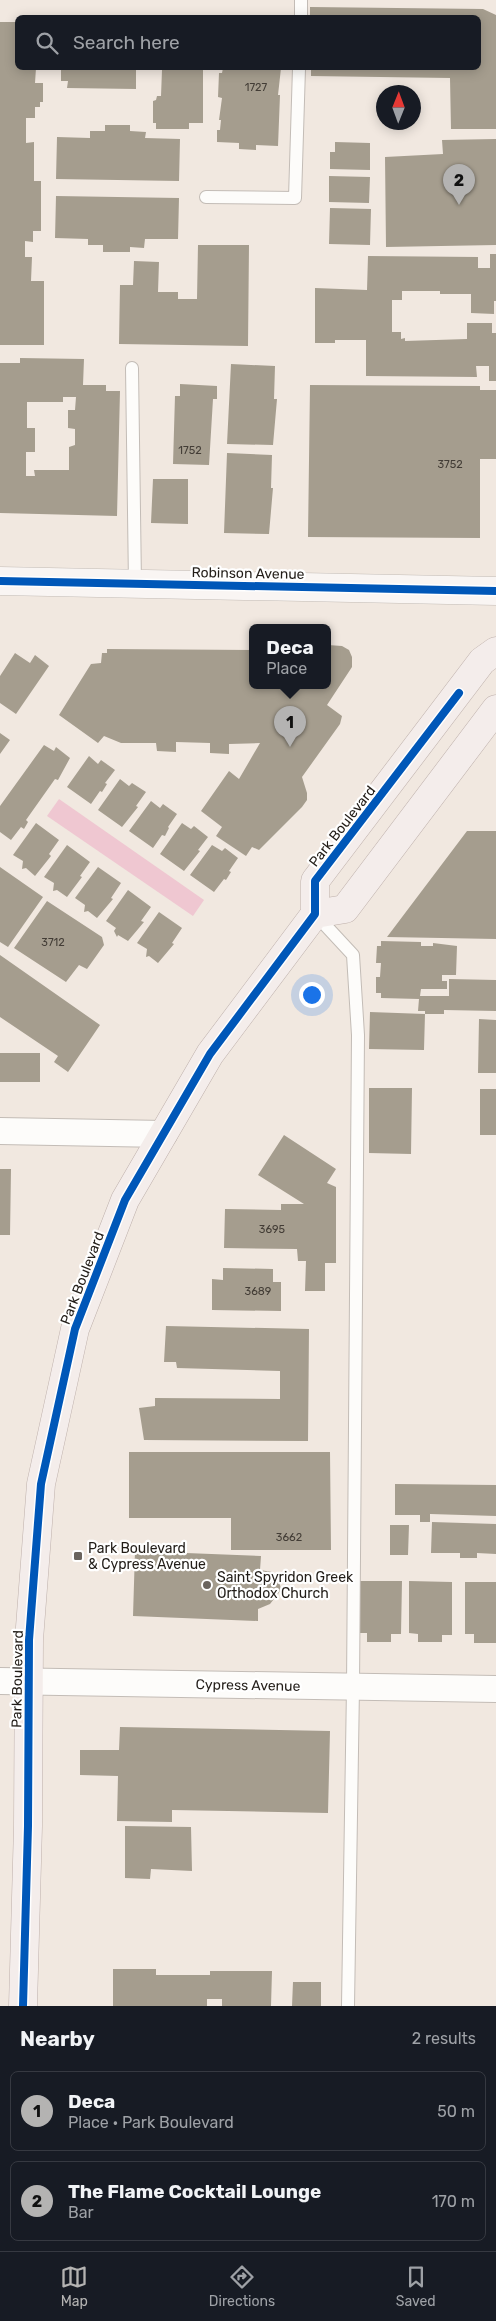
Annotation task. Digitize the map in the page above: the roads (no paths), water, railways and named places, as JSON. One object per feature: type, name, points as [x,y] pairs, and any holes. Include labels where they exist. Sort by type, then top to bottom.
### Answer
[{"type":"main road","name":"Robinson Avenue","points":[[0,581],[496,591]]},
{"type":"main road","name":"Park Boulevard","points":[[23,2006],[28,1826],[29,1640],[41,1484],[75,1329],[125,1200],[210,1054],[315,914],[315,881],[482,661],[496,651]]},
{"type":"main road","points":[[315,914],[345,910],[496,709]]},
{"type":"street","points":[[0,1131],[164,1134]]},
{"type":"street","name":"Cypress Avenue","points":[[0,1681],[496,1689]]},
{"type":"lane","points":[[301,0],[301,15]]},
{"type":"lane","points":[[206,197],[296,198],[299,70]]},
{"type":"lane","points":[[132,368],[134,584]]},
{"type":"lane","points":[[315,914],[353,955],[358,1035],[360,1422],[353,1686],[348,2006]]},
{"type":"place","name":"The Flame Cocktail Lounge","points":[[459,205]]},
{"type":"place","name":"Deca","points":[[290,747]]},
{"type":"place","name":"Park Boulevard & Cypress Avenue","points":[[78,1556]]},
{"type":"place","name":"Saint Spyridon Greek Orthodox Church","points":[[207,1585]]}]
